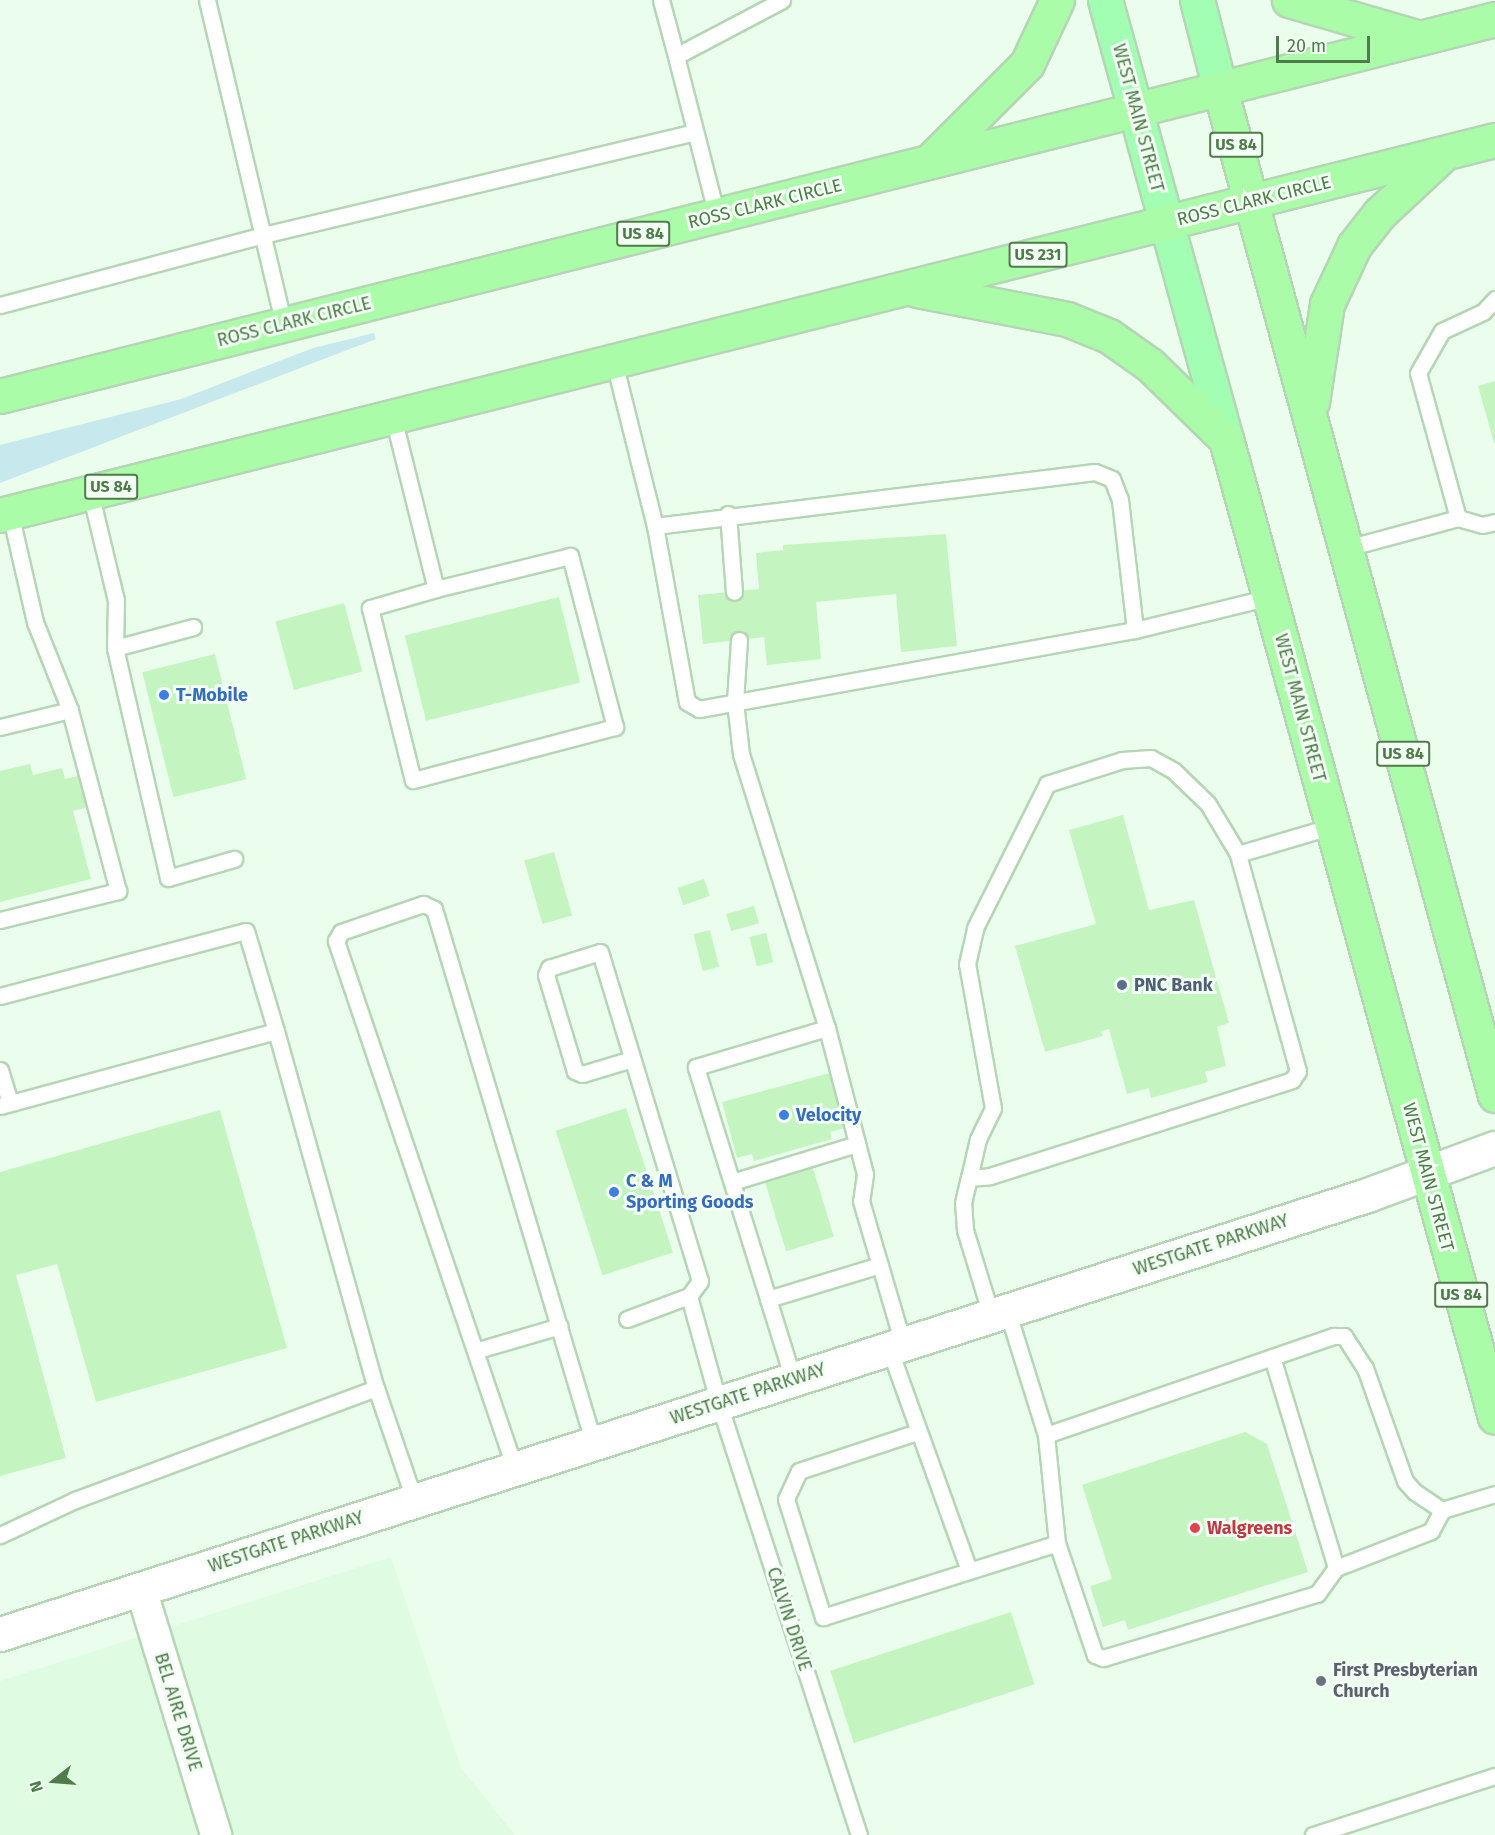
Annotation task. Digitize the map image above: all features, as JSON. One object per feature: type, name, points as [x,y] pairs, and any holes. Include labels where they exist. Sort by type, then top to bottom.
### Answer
[{"type":"highway","points":[[927,163],[1027,64],[1057,0]]},
{"type":"highway","points":[[1289,0],[1420,38]]},
{"type":"highway","name":"ROSS CLARK CIRCLE","points":[[0,396],[1495,19]]},
{"type":"highway","name":"US 84","points":[[1220,88],[1495,1095]]},
{"type":"highway","name":"ROSS CLARK CIRCLE","points":[[5,514],[909,289],[1495,140]]},
{"type":"highway","points":[[1310,413],[1328,304],[1354,246],[1379,214],[1444,153]]},
{"type":"highway","name":"US 84","points":[[909,289],[1066,319],[1109,336],[1150,365],[1226,439]]},
{"type":"highway","name":"WEST MAIN STREET","points":[[1226,439],[1495,1417]]},
{"type":"main road","name":"WEST MAIN STREET","points":[[1105,0],[1226,439]]},
{"type":"main road","points":[[1197,0],[1220,88]]},
{"type":"main road","name":"WESTGATE PARKWAY","points":[[0,1634],[999,1313],[1427,1173],[1495,1148]]},
{"type":"street","name":"BEL AIRE DRIVE","points":[[141,1589],[216,1835]]},
{"type":"lane","points":[[207,0],[259,236],[284,325]]},
{"type":"lane","points":[[661,0],[717,216]]},
{"type":"lane","points":[[676,56],[782,0]]},
{"type":"lane","points":[[0,305],[259,236],[694,132]]},
{"type":"lane","points":[[1458,518],[1418,372],[1442,331],[1483,312],[1495,299]]},
{"type":"lane","points":[[614,362],[655,526],[687,702],[699,709],[1135,630],[1270,597]]},
{"type":"lane","points":[[393,417],[436,589]]},
{"type":"lane","points":[[655,526],[728,514],[1095,472],[1112,479],[1120,500],[1135,630]]},
{"type":"lane","points":[[90,492],[116,600],[115,648],[168,878],[234,859]]},
{"type":"lane","points":[[0,920],[118,891],[70,710],[34,622],[5,514]]},
{"type":"lane","points":[[728,514],[734,592]]},
{"type":"lane","points":[[1347,548],[1458,518],[1482,525],[1495,522]]},
{"type":"lane","points":[[570,556],[615,727],[413,780],[370,608],[436,589],[570,556]]},
{"type":"lane","points":[[115,648],[193,627]]},
{"type":"lane","points":[[739,640],[735,702],[741,754],[827,1028],[865,1173],[861,1201],[880,1265],[916,1432],[942,1483],[969,1570]]},
{"type":"lane","points":[[0,727],[70,710]]},
{"type":"lane","points":[[969,1178],[990,1176],[1292,1080],[1298,1071],[1238,854],[1208,804],[1174,771],[1151,758],[1122,760],[1047,784],[975,928],[967,964],[993,1108],[978,1139],[963,1203],[965,1230],[1046,1435],[1058,1543],[1095,1655],[1103,1658],[1317,1594],[1336,1568],[1431,1530],[1442,1510],[1495,1494]]},
{"type":"lane","points":[[1238,854],[1332,826]]},
{"type":"lane","points":[[515,1469],[478,1350],[336,941],[341,932],[423,904],[434,909],[594,1444]]},
{"type":"lane","points":[[0,996],[246,931],[376,1388],[415,1502]]},
{"type":"lane","points":[[627,1318],[689,1296],[700,1281],[600,952],[549,968],[546,975],[575,1071],[582,1074],[632,1059]]},
{"type":"lane","points":[[793,1379],[696,1067],[827,1028]]},
{"type":"lane","points":[[0,1070],[5,1105],[276,1030]]},
{"type":"lane","points":[[732,1182],[857,1144]]},
{"type":"lane","points":[[768,1299],[880,1265]]},
{"type":"lane","name":"CALVIN DRIVE","points":[[689,1296],[719,1404],[859,1835]]},
{"type":"lane","points":[[478,1350],[560,1326]]},
{"type":"lane","points":[[1046,1435],[1334,1336],[1352,1343],[1405,1481],[1442,1510]]},
{"type":"lane","points":[[1272,1357],[1336,1568]]},
{"type":"lane","points":[[0,1535],[75,1500],[376,1388]]},
{"type":"lane","points":[[916,1432],[799,1471],[786,1499],[823,1617],[1058,1543]]},
{"type":"lane","points":[[1313,1835],[1347,1830],[1495,1776]]},
{"type":"shaded area","points":[[374,333],[376,339],[0,483],[0,445],[181,399],[313,348]]},
{"type":"shaded area","points":[[391,1557],[461,1768],[515,1835],[0,1835],[0,1681]]},
{"type":"building","points":[[1495,381],[1495,443],[1494,443],[1478,386]]},
{"type":"building","points":[[946,534],[957,646],[901,652],[896,594],[816,602],[821,659],[767,665],[764,637],[703,644],[698,595],[759,589],[756,553],[783,550],[783,545]]},
{"type":"building","points":[[559,597],[580,682],[426,721],[405,635]]},
{"type":"building","points":[[344,603],[362,672],[294,690],[275,621]]},
{"type":"building","points":[[215,654],[246,779],[173,797],[142,672]]},
{"type":"building","points":[[30,764],[33,775],[62,768],[65,779],[85,774],[93,806],[73,811],[91,879],[0,902],[0,771]]},
{"type":"building","name":"PNC Bank","points":[[1123,815],[1149,910],[1194,900],[1229,1023],[1217,1027],[1226,1066],[1205,1072],[1208,1082],[1151,1098],[1149,1088],[1127,1094],[1109,1029],[1101,1031],[1103,1036],[1045,1052],[1015,946],[1096,924],[1069,830]]},
{"type":"building","points":[[554,852],[572,915],[542,924],[524,861]]},
{"type":"building","points":[[704,879],[710,896],[683,905],[678,888]]},
{"type":"building","points":[[754,906],[759,923],[731,931],[726,914]]},
{"type":"building","points":[[710,930],[719,967],[703,971],[694,934]]},
{"type":"building","points":[[766,933],[773,962],[757,966],[750,937]]},
{"type":"building","name":"Velocity","points":[[830,1073],[845,1128],[830,1132],[832,1139],[754,1161],[752,1154],[737,1158],[722,1102]]},
{"type":"building","name":"C & M Sporting Goods","points":[[626,1108],[673,1253],[603,1275],[556,1131]]},
{"type":"building","points":[[220,1110],[287,1348],[96,1402],[57,1264],[16,1275],[66,1458],[0,1476],[0,1172]]},
{"type":"building","points":[[812,1165],[834,1237],[786,1251],[764,1180]]},
{"type":"building","name":"Walgreens","points":[[1245,1432],[1267,1444],[1308,1572],[1128,1630],[1125,1620],[1103,1627],[1090,1586],[1112,1579],[1082,1485]]},
{"type":"building","points":[[1011,1612],[1034,1684],[854,1743],[830,1671]]},
{"type":"place","name":"T-Mobile","points":[[164,695]]},
{"type":"place","name":"PNC Bank","points":[[1122,985]]},
{"type":"place","name":"Velocity","points":[[784,1115]]},
{"type":"place","name":"C & M Sporting Goods","points":[[614,1192]]},
{"type":"place","name":"Walgreens","points":[[1195,1528]]},
{"type":"place","name":"First Presbyterian Church","points":[[1321,1681]]}]
